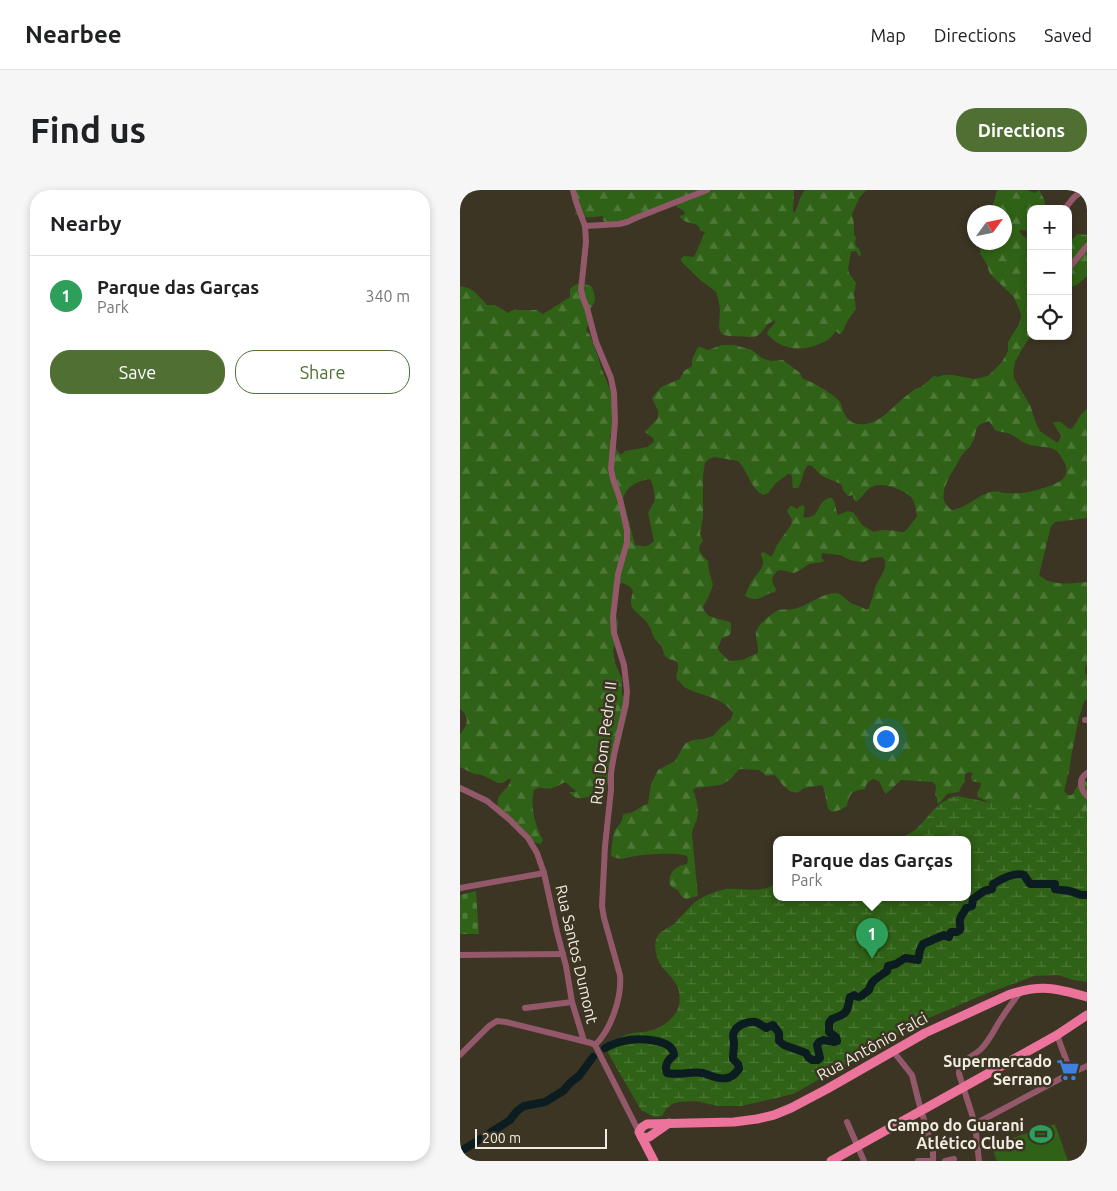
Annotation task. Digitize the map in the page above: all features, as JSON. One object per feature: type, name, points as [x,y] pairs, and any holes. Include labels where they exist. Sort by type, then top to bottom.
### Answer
[{"type":"main road","name":"Rua Antônio Falci","points":[[647,1124],[734,1122],[774,1115],[791,1108],[925,1033],[1008,995],[1033,988],[1047,988],[1087,997]]},
{"type":"main road","points":[[1058,1037],[1087,1015]]},
{"type":"main road","points":[[831,1161],[858,1149],[1087,1022]]},
{"type":"main road","points":[[640,1135],[649,1136],[669,1122]]},
{"type":"main road","points":[[648,1149],[652,1134],[650,1126],[647,1124],[642,1127],[640,1135],[654,1161]]},
{"type":"main road","points":[[843,1161],[858,1149]]},
{"type":"street","points":[[573,190],[585,226],[627,222],[638,216],[708,190]]},
{"type":"street","points":[[1068,205],[1080,190],[1084,190],[1087,193]]},
{"type":"street","name":"Rua Dom Pedro II","points":[[585,226],[586,242],[582,298],[587,308],[600,354],[611,378],[614,393],[615,422],[612,479],[620,499],[628,530],[627,542],[618,574],[613,617],[614,633],[624,664],[627,691],[611,773],[602,906],[621,983],[612,1019],[595,1045]]},
{"type":"street","points":[[1072,264],[1087,246]]},
{"type":"street","points":[[1087,773],[1081,781],[1082,790],[1087,796]]},
{"type":"street","name":"Rua Santos Dumont","points":[[460,788],[487,801],[510,820],[528,838],[537,854],[544,873],[554,924],[564,954],[572,1002],[584,1041]]},
{"type":"street","points":[[460,888],[544,873]]},
{"type":"street","points":[[460,955],[564,954]]},
{"type":"street","points":[[979,1161],[975,1124],[959,1074],[960,1064],[976,1053],[988,1041],[1022,990]]},
{"type":"street","points":[[525,1008],[572,1002]]},
{"type":"street","points":[[460,1055],[488,1026],[497,1021],[595,1045],[640,1135]]},
{"type":"street","points":[[1058,1037],[1071,1073]]},
{"type":"street","points":[[893,1051],[912,1075],[933,1152],[933,1161],[918,1161]]},
{"type":"street","points":[[975,1124],[1087,1066]]},
{"type":"street","points":[[630,1114],[647,1124]]},
{"type":"street","points":[[847,1122],[864,1161]]},
{"type":"street","points":[[945,1161],[954,1159]]},
{"type":"green space","points":[[572,190],[794,190],[794,213],[805,190],[867,190],[860,198],[852,214],[854,235],[856,237],[855,244],[861,255],[859,256],[856,251],[851,252],[848,269],[856,283],[854,294],[856,309],[842,333],[839,334],[836,331],[828,340],[810,347],[790,348],[772,339],[767,334],[775,320],[755,337],[724,335],[719,328],[720,309],[716,292],[681,261],[681,258],[684,256],[694,257],[705,232],[701,231],[697,225],[685,221],[679,216],[684,215],[685,212],[677,207],[676,201],[623,221],[605,222],[602,216],[585,217],[575,214],[577,208]]},
{"type":"green space","points":[[997,190],[1027,190],[1035,193],[1039,190],[1046,205],[1027,205],[1027,231],[1019,231],[1027,238],[1028,340],[1015,362],[1013,373],[1030,405],[1040,431],[1056,442],[1058,442],[1061,435],[1053,423],[1061,422],[1071,429],[1087,410],[1087,518],[1055,522],[1051,526],[1039,575],[1056,583],[1087,582],[1087,665],[1085,673],[1087,676],[1087,699],[1084,702],[1079,717],[1064,791],[1068,795],[1072,795],[1081,780],[1083,779],[1087,782],[1087,822],[1031,814],[991,803],[978,797],[977,793],[981,783],[972,781],[971,776],[973,774],[970,772],[965,774],[965,782],[959,792],[947,794],[939,804],[935,795],[936,786],[933,782],[901,780],[886,794],[879,781],[873,779],[867,783],[865,789],[852,793],[847,806],[833,812],[828,807],[822,785],[794,792],[785,787],[775,775],[766,776],[759,770],[741,769],[731,779],[721,785],[693,790],[698,808],[692,834],[698,896],[686,899],[681,896],[678,890],[671,886],[669,879],[675,869],[687,864],[687,856],[661,854],[640,855],[623,859],[615,858],[611,856],[614,832],[621,822],[623,814],[648,804],[651,784],[658,770],[675,761],[686,743],[713,736],[731,719],[733,713],[724,703],[692,691],[677,680],[677,663],[665,656],[662,647],[654,638],[648,624],[632,607],[633,591],[622,583],[619,584],[615,612],[618,623],[613,650],[615,663],[622,679],[622,696],[626,694],[629,706],[611,778],[604,790],[590,799],[588,797],[580,798],[573,796],[569,792],[576,791],[565,782],[552,788],[534,790],[534,816],[543,840],[541,844],[533,842],[498,809],[498,798],[511,779],[498,783],[460,767],[460,734],[465,727],[467,718],[460,709],[460,286],[474,291],[487,305],[495,305],[508,313],[515,309],[536,310],[543,314],[570,297],[570,289],[575,285],[586,284],[592,287],[595,300],[588,311],[593,327],[588,325],[586,330],[590,335],[611,392],[614,409],[612,433],[609,436],[621,455],[625,451],[647,447],[654,442],[653,438],[645,432],[658,418],[658,411],[652,398],[661,387],[680,379],[684,371],[692,366],[692,359],[698,347],[708,350],[722,345],[734,345],[752,350],[762,358],[771,361],[783,360],[800,373],[803,379],[837,398],[847,418],[858,424],[871,423],[882,417],[901,400],[934,376],[953,375],[974,379],[989,375],[1002,362],[1008,351],[1008,342],[1019,324],[1021,314],[1014,297],[990,274],[980,250],[1012,250],[1012,205],[993,205]],"holes":[[[989,421],[995,430],[1010,434],[1027,444],[1050,448],[1056,451],[1061,456],[1066,467],[1065,476],[1057,483],[1022,493],[990,492],[958,509],[952,510],[947,506],[944,497],[947,482],[952,472],[962,455],[971,445],[976,429],[980,425]],[[714,457],[738,461],[752,484],[763,495],[768,493],[776,483],[788,474],[792,476],[793,488],[798,488],[808,465],[812,466],[822,476],[841,484],[843,490],[848,496],[853,495],[856,502],[869,489],[878,485],[894,487],[911,497],[917,516],[904,532],[885,530],[874,532],[862,525],[854,513],[848,511],[838,515],[832,498],[825,500],[815,514],[809,517],[803,517],[805,508],[803,505],[797,509],[790,506],[787,511],[792,520],[791,525],[772,556],[764,552],[761,553],[763,564],[745,596],[758,599],[775,592],[776,589],[772,578],[777,571],[794,573],[809,564],[822,562],[824,561],[821,557],[822,553],[840,555],[860,562],[882,557],[885,560],[885,567],[876,585],[869,608],[867,610],[851,603],[840,594],[834,593],[799,607],[779,610],[758,627],[756,634],[758,653],[742,660],[729,661],[718,648],[722,638],[731,633],[731,623],[709,616],[703,607],[713,585],[708,561],[699,549],[703,541],[700,534],[703,517],[703,475],[705,463]],[[650,479],[655,500],[648,513],[654,541],[648,545],[635,545],[623,499],[624,494],[629,487]]]},
{"type":"green space","points":[[1077,234],[1087,235],[1087,276],[1077,285],[1072,287],[1072,250],[1072,240]]},
{"type":"green space","points":[[957,796],[997,804],[1078,812],[1087,816],[1087,982],[1058,975],[1034,976],[980,996],[929,1018],[793,1094],[741,1106],[718,1106],[695,1101],[679,1102],[672,1104],[662,1116],[655,1117],[641,1110],[608,1053],[608,1043],[626,1035],[660,1027],[677,1011],[680,1002],[678,988],[660,964],[655,943],[658,935],[674,924],[695,902],[710,894],[726,889],[753,890],[773,885],[773,901],[971,901],[971,836],[905,836],[915,830],[935,808],[949,798]]},
{"type":"green space","points":[[476,891],[479,934],[460,934],[460,895]]},
{"type":"green space","name":"Campo do Guarani Atlético Clube","points":[[1055,1124],[1068,1161],[997,1161],[991,1145]]},
{"type":"waterway","points":[[605,1048],[630,1040],[653,1040],[661,1042],[672,1049],[674,1055],[667,1063],[667,1073],[703,1073],[718,1078],[727,1078],[734,1075],[739,1069],[738,1064],[733,1059],[734,1032],[743,1024],[755,1022],[766,1028],[773,1025],[779,1033],[779,1041],[784,1045],[806,1053],[812,1060],[818,1060],[820,1058],[817,1045],[819,1042],[823,1040],[837,1041],[836,1037],[829,1032],[829,1023],[832,1019],[846,1011],[850,997],[854,995],[860,996],[869,990],[873,981],[887,971],[888,966],[896,964],[905,958],[918,960],[923,944],[944,935],[949,937],[951,932],[960,930],[960,918],[966,908],[972,906],[973,899],[984,891],[992,889],[993,884],[1008,876],[1020,874],[1024,875],[1030,884],[1055,884],[1055,889],[1087,895]]},
{"type":"waterway","points":[[460,1152],[510,1120],[524,1106],[545,1102],[563,1091],[579,1076],[593,1057]]},
{"type":"place","name":"Parque das Garças","points":[[872,959]]},
{"type":"place","name":"Supermercado Serrano","points":[[1068,1070]]},
{"type":"place","name":"Campo do Guarani Atlético Clube","points":[[1041,1134]]}]
